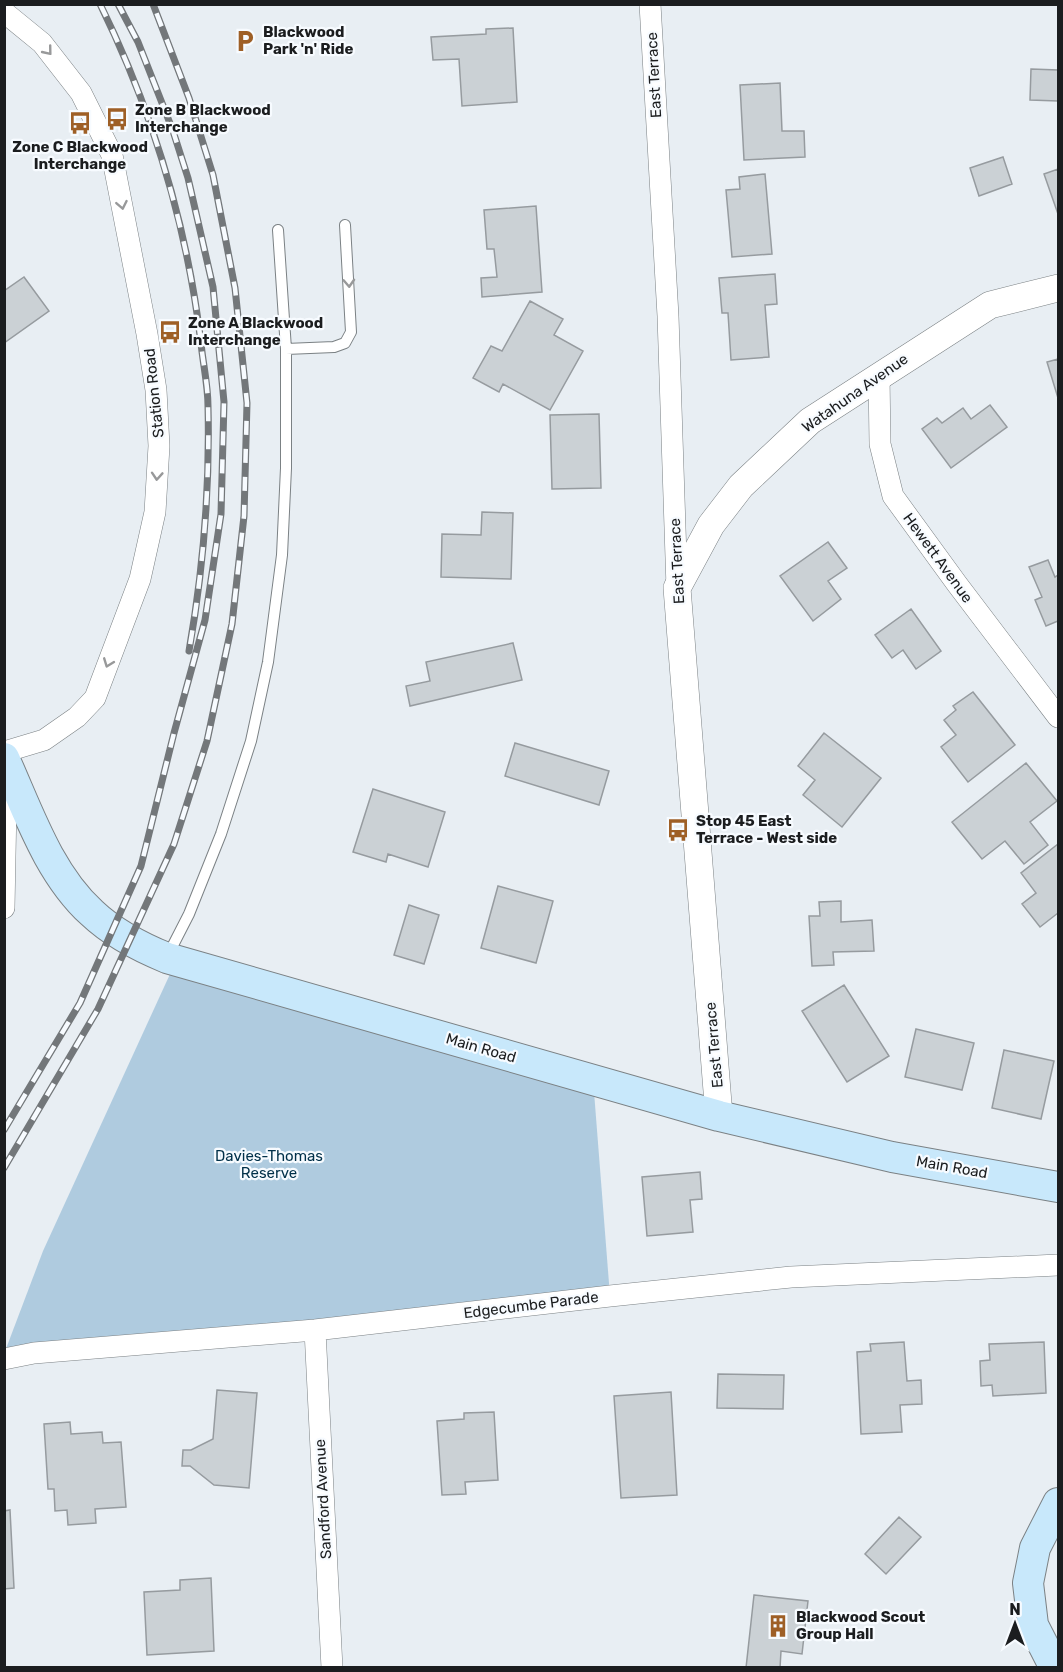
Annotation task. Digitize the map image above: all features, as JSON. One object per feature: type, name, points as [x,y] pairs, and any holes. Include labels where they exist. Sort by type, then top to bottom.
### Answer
[{"type":"main road","name":"Main Road","points":[[4,758],[48,856],[76,897],[93,915],[131,941],[167,958],[719,1116],[892,1157],[1059,1187]]},
{"type":"main road","points":[[1055,1668],[1033,1625],[1028,1583],[1035,1548],[1059,1503]]},
{"type":"street","name":"East Terrace","points":[[650,4],[668,316],[677,588],[719,1116]]},
{"type":"street","name":"Station Road","points":[[4,12],[42,43],[81,93],[112,155],[147,334],[156,390],[159,446],[155,512],[140,579],[95,698],[77,717],[44,740],[4,752]]},
{"type":"street","name":"Watahuna Avenue","points":[[677,588],[711,525],[741,486],[810,421],[990,305],[1059,288]]},
{"type":"street","name":"Hewett Avenue","points":[[879,375],[880,444],[893,496],[1059,717]]},
{"type":"street","points":[[4,781],[6,804],[4,908]]},
{"type":"street","name":"Edgecumbe Parade","points":[[4,1359],[34,1353],[315,1330],[791,1277],[1059,1265]]},
{"type":"street","name":"Sandford Avenue","points":[[315,1330],[332,1668]]},
{"type":"lane","points":[[286,349],[334,347],[345,343],[351,332],[345,225]]},
{"type":"lane","points":[[167,958],[189,914],[221,834],[250,741],[268,662],[282,555],[286,468],[286,349],[278,230]]},
{"type":"green space","name":"Davies-Thomas Reserve","points":[[176,961],[593,1079],[610,1296],[4,1354],[43,1251]]},
{"type":"building","points":[[513,28],[517,102],[462,106],[459,59],[433,60],[431,37],[486,34],[486,29]]},
{"type":"building","points":[[1031,69],[1058,70],[1058,101],[1030,100]]},
{"type":"building","points":[[780,83],[782,131],[804,131],[805,157],[744,160],[740,85]]},
{"type":"building","points":[[1003,157],[1012,184],[979,196],[970,168]]},
{"type":"building","points":[[1058,169],[1058,214],[1044,174]]},
{"type":"building","points":[[765,174],[772,254],[732,257],[726,190],[740,189],[739,177]]},
{"type":"building","points":[[536,206],[542,292],[482,297],[481,278],[497,277],[494,249],[487,249],[484,210]]},
{"type":"building","points":[[775,274],[777,304],[765,305],[769,357],[731,360],[728,313],[722,313],[719,278]]},
{"type":"building","points":[[24,277],[49,311],[4,343],[4,291]]},
{"type":"building","points":[[530,301],[563,319],[554,335],[583,351],[550,410],[503,384],[499,392],[473,378],[491,346],[502,351]]},
{"type":"building","points":[[1058,359],[1058,398],[1047,362]]},
{"type":"building","points":[[990,405],[1007,427],[951,468],[922,429],[937,418],[942,423],[963,408],[971,419]]},
{"type":"building","points":[[599,414],[601,488],[552,489],[550,415]]},
{"type":"building","points":[[482,512],[513,513],[511,579],[441,577],[442,534],[481,535]]},
{"type":"building","points":[[828,542],[847,568],[828,581],[841,599],[813,621],[780,576]]},
{"type":"building","points":[[1048,560],[1055,577],[1058,575],[1058,621],[1046,626],[1035,600],[1042,597],[1029,567]]},
{"type":"building","points":[[911,609],[941,651],[916,669],[903,650],[892,658],[875,635]]},
{"type":"building","points":[[513,643],[522,680],[410,706],[406,686],[430,681],[426,662]]},
{"type":"building","points":[[973,692],[1015,745],[968,782],[941,747],[956,735],[944,720],[956,710],[953,706]]},
{"type":"building","points":[[824,733],[881,778],[842,827],[803,795],[815,780],[798,766]]},
{"type":"building","points":[[515,743],[609,771],[599,805],[505,776]]},
{"type":"building","points":[[1026,763],[1057,801],[1030,822],[1048,845],[1024,864],[1005,841],[982,859],[952,822]]},
{"type":"building","points":[[373,789],[445,812],[428,867],[388,854],[386,862],[353,852]]},
{"type":"building","points":[[1058,844],[1058,913],[1040,927],[1022,904],[1036,893],[1021,873]]},
{"type":"building","points":[[498,886],[553,901],[536,963],[481,948]]},
{"type":"building","points":[[841,901],[841,922],[872,920],[874,951],[833,952],[834,965],[812,966],[809,916],[820,916],[819,902]]},
{"type":"building","points":[[409,905],[439,915],[424,964],[394,955]]},
{"type":"building","points":[[844,985],[889,1056],[847,1082],[802,1011]]},
{"type":"building","points":[[916,1029],[974,1043],[962,1090],[905,1077]]},
{"type":"building","points":[[1004,1050],[1054,1061],[1041,1119],[992,1108]]},
{"type":"building","points":[[700,1172],[702,1199],[690,1200],[693,1232],[647,1236],[642,1177]]},
{"type":"building","points":[[904,1342],[907,1381],[921,1380],[922,1404],[900,1405],[902,1432],[861,1434],[857,1352],[871,1351],[870,1344]]},
{"type":"building","points":[[1044,1342],[1046,1393],[993,1396],[992,1385],[981,1386],[980,1361],[990,1360],[989,1344]]},
{"type":"building","points":[[718,1374],[784,1375],[783,1409],[717,1408]]},
{"type":"building","points":[[217,1390],[257,1393],[249,1488],[214,1485],[190,1466],[182,1466],[183,1450],[191,1450],[213,1439]]},
{"type":"building","points":[[671,1392],[677,1495],[621,1498],[614,1396]]},
{"type":"building","points":[[494,1412],[498,1480],[465,1482],[466,1494],[442,1495],[437,1421],[464,1419],[464,1413]]},
{"type":"building","points":[[70,1422],[71,1434],[102,1432],[103,1443],[121,1442],[126,1507],[95,1509],[96,1523],[68,1525],[67,1510],[55,1511],[54,1489],[48,1489],[44,1424]]},
{"type":"building","points":[[10,1510],[14,1588],[4,1589],[4,1511]]},
{"type":"building","points":[[899,1517],[921,1537],[886,1574],[865,1554]]},
{"type":"building","points":[[211,1578],[214,1651],[147,1655],[144,1592],[180,1590],[180,1580]]},
{"type":"building","name":"Blackwood Scout Group Hall","points":[[754,1595],[808,1601],[802,1654],[781,1651],[780,1668],[746,1668]]},
{"type":"railway","points":[[100,4],[136,85],[165,169],[177,212],[195,299],[208,398],[208,468],[202,560],[189,651]]},
{"type":"railway","points":[[4,1130],[80,1003],[141,866],[205,620],[221,514],[224,402],[213,287],[188,178],[173,131],[138,42],[118,4]]},
{"type":"railway","points":[[4,1168],[98,1009],[174,844],[207,741],[232,624],[244,516],[247,403],[235,288],[213,175],[189,98],[153,4]]},
{"type":"place","name":"Blackwood Park 'n' Ride","points":[[245,41]]},
{"type":"place","name":"Zone B Blackwood Interchange","points":[[117,119]]},
{"type":"place","name":"Zone C Blackwood Interchange","points":[[80,123]]},
{"type":"place","name":"Zone A Blackwood Interchange","points":[[170,332]]},
{"type":"place","name":"Stop 45 East Terrace - West side","points":[[678,830]]},
{"type":"place","name":"Blackwood Scout Group Hall","points":[[778,1626]]}]
